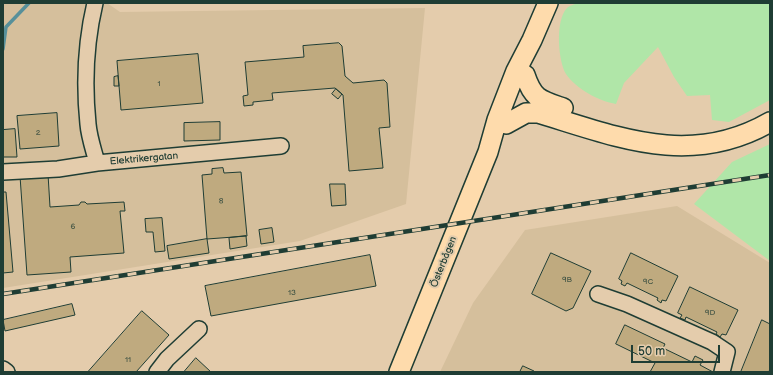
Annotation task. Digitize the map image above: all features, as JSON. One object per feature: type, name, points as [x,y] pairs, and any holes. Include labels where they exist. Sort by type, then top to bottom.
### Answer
[{"type":"main road","name":"Österbågen","points":[[399,372],[488,152],[497,120],[516,72],[548,3]]},
{"type":"main road","name":"Österbågen","points":[[488,152],[506,124],[525,75],[532,40]]},
{"type":"main road","points":[[525,75],[534,95],[540,101],[654,135],[676,137],[718,134],[757,120],[770,112]]},
{"type":"main road","points":[[506,124],[526,113],[538,113],[652,144],[674,147],[698,146],[720,142],[741,136],[770,122]]},
{"type":"street","name":"Elektrikergatan","points":[[95,3],[91,18],[87,87],[88,125],[97,163],[281,146]]},
{"type":"street","points":[[3,172],[58,169],[97,163]]},
{"type":"street","points":[[598,294],[627,304],[712,342],[727,352],[722,372]]},
{"type":"street","points":[[157,372],[167,359],[199,329]]},
{"type":"street","points":[[3,369],[7,372]]},
{"type":"shaded area","points":[[3,3],[107,3],[120,12],[425,8],[406,204],[300,241],[3,288]]},
{"type":"shaded area","points":[[677,206],[770,263],[770,372],[440,372],[473,303],[525,230]]},
{"type":"green space","points":[[578,3],[770,3],[770,100],[729,122],[712,120],[710,95],[687,96],[674,77],[658,47],[624,83],[616,104],[588,94],[576,85],[566,74],[563,68],[560,51],[559,31],[563,14],[567,8]]},
{"type":"green space","points":[[770,144],[770,261],[694,204],[732,162]]},
{"type":"building","points":[[339,43],[342,46],[345,76],[353,83],[384,80],[387,83],[390,127],[379,128],[383,168],[349,171],[343,95],[335,88],[272,93],[273,100],[253,102],[253,105],[244,106],[243,96],[248,95],[245,62],[304,57],[303,46]]},
{"type":"building","points":[[198,54],[203,103],[121,110],[117,61]]},
{"type":"building","points":[[118,76],[119,86],[114,86],[114,77]]},
{"type":"building","points":[[336,89],[342,94],[338,99],[332,94]]},
{"type":"building","points":[[57,113],[59,146],[20,149],[17,116]]},
{"type":"building","points":[[220,122],[220,140],[184,141],[184,123]]},
{"type":"building","points":[[15,129],[17,157],[3,157],[3,130]]},
{"type":"building","points":[[223,168],[224,173],[241,172],[247,236],[207,239],[202,175],[212,174],[212,169]]},
{"type":"building","points":[[48,174],[50,207],[79,205],[81,202],[85,202],[87,204],[124,202],[125,211],[120,211],[124,253],[70,257],[71,272],[27,275],[20,176]]},
{"type":"building","points":[[330,184],[345,184],[346,205],[332,206]]},
{"type":"building","points":[[3,192],[6,192],[13,272],[3,273]]},
{"type":"building","points":[[162,218],[165,251],[155,252],[153,232],[146,232],[145,219]]},
{"type":"building","points":[[272,228],[274,242],[261,244],[259,230]]},
{"type":"building","points":[[246,236],[247,246],[230,249],[229,238]]},
{"type":"building","points":[[207,239],[209,253],[169,259],[167,246]]},
{"type":"building","points":[[551,253],[591,271],[573,308],[566,311],[532,294]]},
{"type":"building","points":[[631,253],[678,276],[666,301],[662,300],[661,303],[657,300],[658,298],[627,283],[625,286],[621,284],[622,281],[619,279]]},
{"type":"building","points":[[370,255],[376,286],[211,316],[205,286]]},
{"type":"building","points":[[690,287],[738,310],[726,335],[722,334],[720,337],[716,334],[717,332],[686,317],[685,320],[680,318],[682,315],[678,313]]},
{"type":"building","points":[[72,304],[75,315],[5,331],[3,320]]},
{"type":"building","points":[[142,311],[169,335],[136,372],[88,372]]},
{"type":"building","points":[[762,320],[770,324],[769,372],[741,372]]},
{"type":"building","points":[[625,325],[665,344],[663,348],[692,362],[695,356],[703,360],[700,365],[713,372],[650,372],[655,363],[616,344]]},
{"type":"building","points":[[196,358],[211,372],[184,372]]},
{"type":"building","points":[[523,366],[534,371],[534,372],[520,372]]},
{"type":"waterway","points":[[3,49],[6,27],[29,3]]},
{"type":"railway","points":[[3,294],[770,175]]}]
